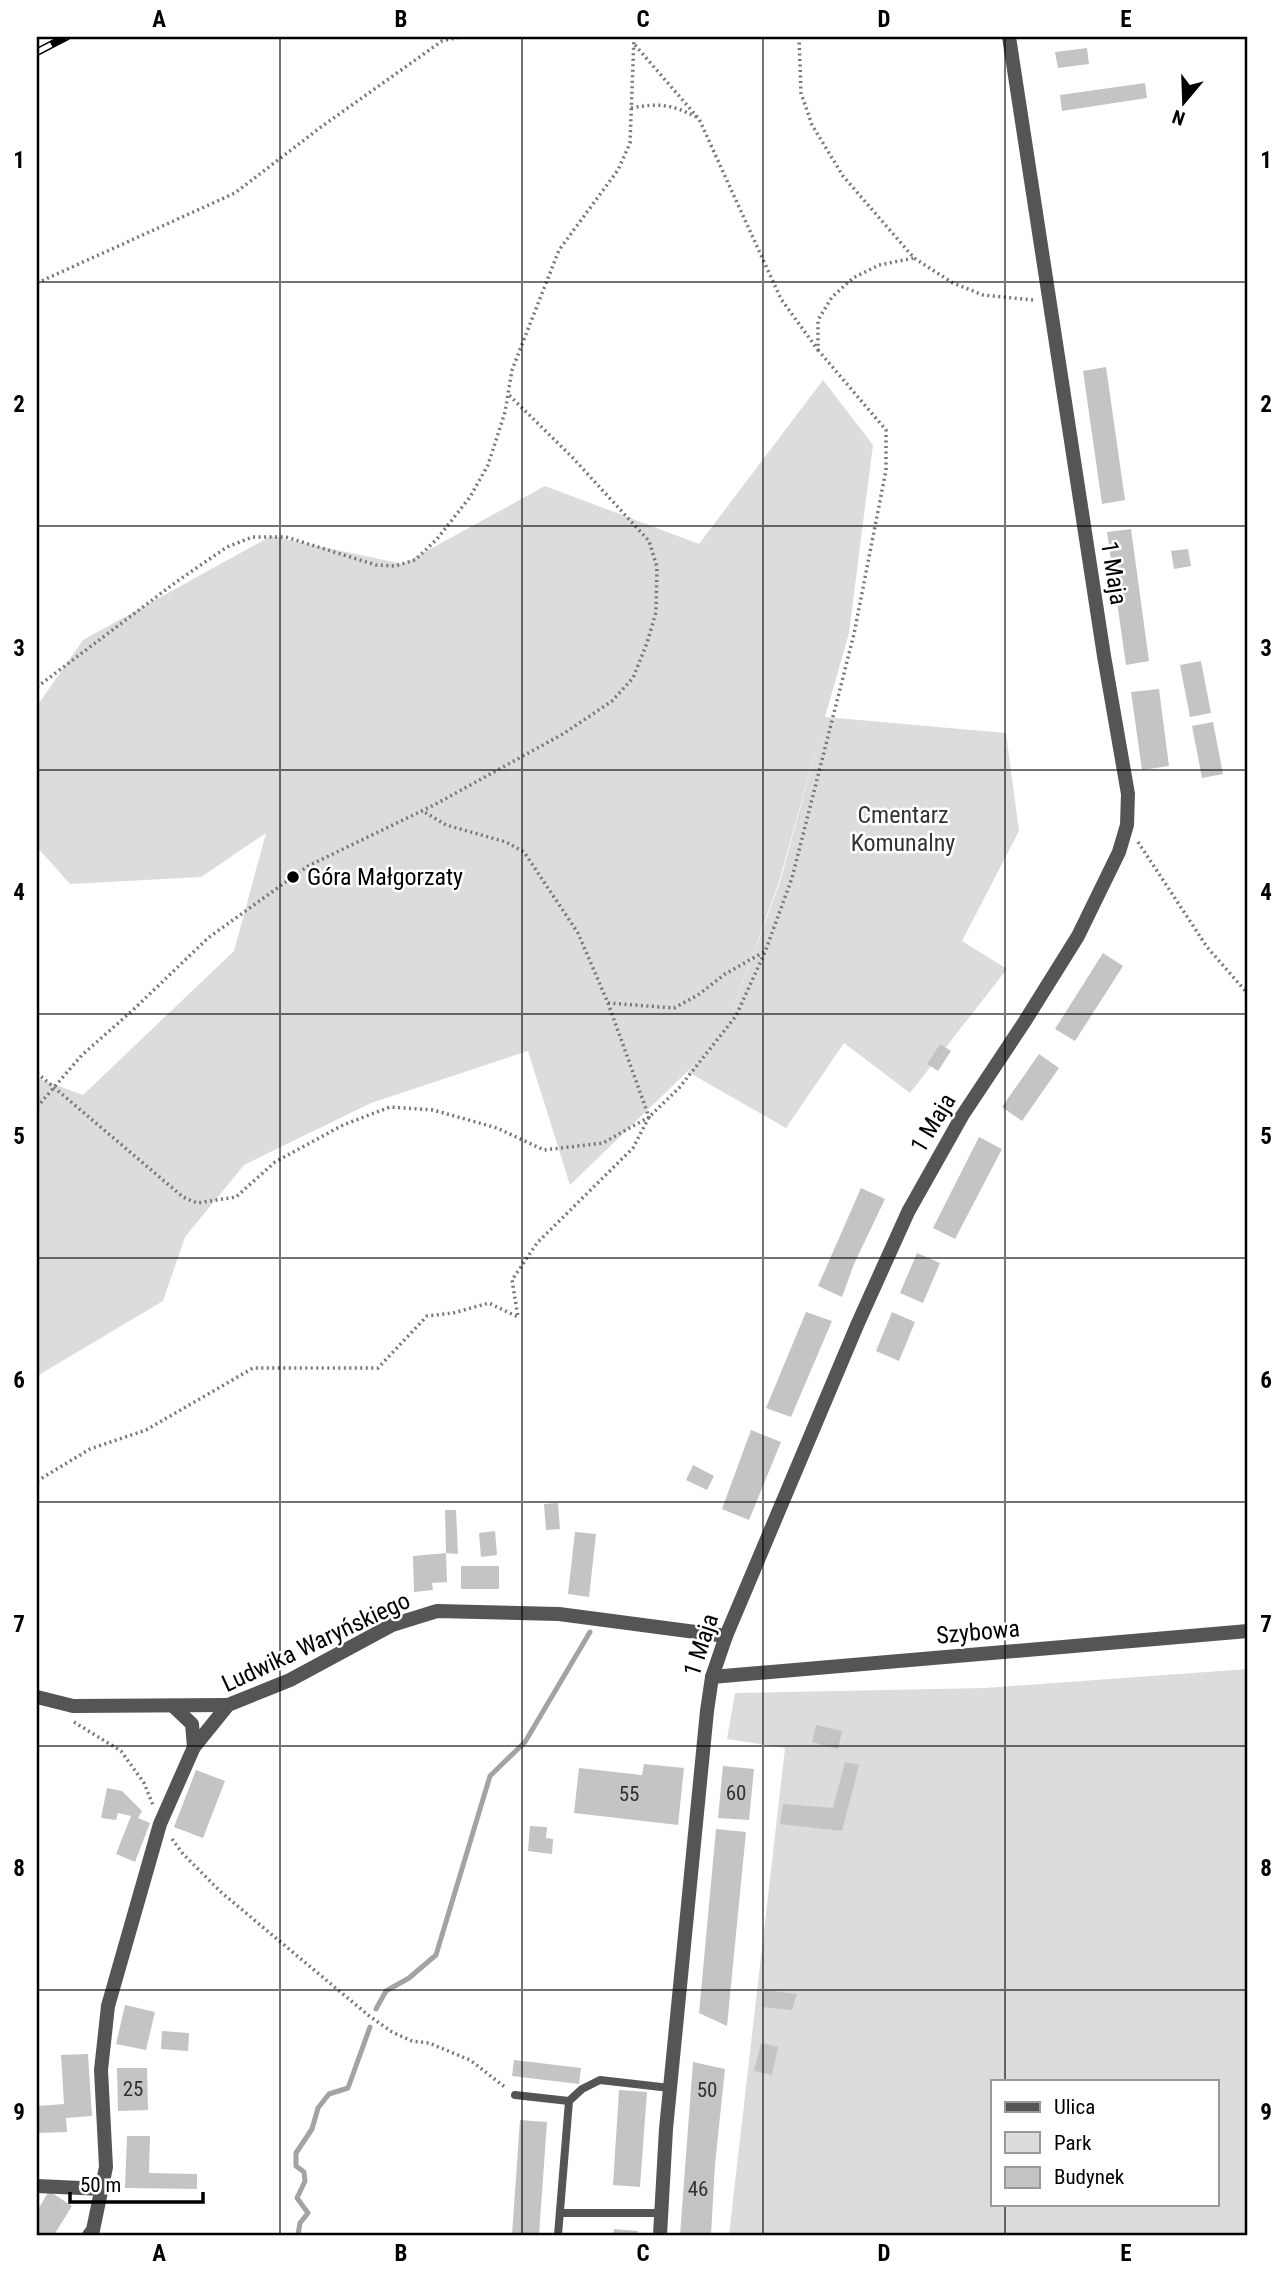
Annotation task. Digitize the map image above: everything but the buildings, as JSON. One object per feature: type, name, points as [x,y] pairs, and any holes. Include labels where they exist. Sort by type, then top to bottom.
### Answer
[{"type":"street","name":"1 Maja","points":[[660,2235],[670,2088],[712,1677],[726,1636],[858,1322],[908,1212],[962,1116],[1026,1021],[1078,936],[1119,852],[1127,825],[1128,794],[1104,656],[1009,37]]},
{"type":"street","name":"Ludwika Waryńskiego","points":[[89,2235],[93,2230],[106,2167],[101,2070],[108,2006],[160,1824],[194,1747],[228,1706],[290,1680],[392,1625],[437,1611],[559,1614],[726,1636]]},
{"type":"street","name":"Szybowa","points":[[712,1677],[1248,1631]]},
{"type":"street","points":[[37,1697],[73,1706],[228,1706]]},
{"type":"street","points":[[174,1707],[192,1724],[194,1747]]},
{"type":"street","points":[[37,2186],[103,2189]]},
{"type":"lane","points":[[558,2235],[569,2101],[582,2089],[600,2080],[670,2088]]},
{"type":"lane","points":[[515,2095],[569,2101]]},
{"type":"lane","points":[[560,2213],[661,2213]]},
{"type":"path","points":[[37,283],[235,193],[321,127],[442,41],[460,37]]},
{"type":"path","points":[[37,687],[176,582],[227,547],[253,537],[286,537],[376,565],[395,566],[415,560],[437,539],[470,497],[488,465],[505,412],[513,370],[559,250],[618,170],[630,143],[634,37]]},
{"type":"path","points":[[799,37],[801,93],[812,125],[843,176],[914,258],[953,283],[983,295],[1049,301]]},
{"type":"path","points":[[37,1073],[183,1197],[197,1203],[236,1197],[275,1162],[343,1125],[390,1107],[433,1110],[459,1117],[497,1128],[544,1150],[603,1143],[649,1117],[679,1088],[736,1016],[765,952],[792,878],[854,634],[886,470],[886,430],[818,350],[781,299],[699,119],[634,44]]},
{"type":"path","points":[[631,108],[655,103],[678,108],[699,119]]},
{"type":"path","points":[[818,350],[818,320],[832,297],[853,278],[879,265],[914,258]]},
{"type":"path","points":[[37,1107],[82,1055],[208,938],[308,866],[423,811],[563,734],[612,701],[633,678],[656,612],[657,567],[649,541],[572,457],[508,394]]},
{"type":"path","points":[[37,1481],[90,1449],[146,1430],[253,1368],[378,1368],[427,1316],[453,1313],[489,1303],[518,1317],[512,1280],[537,1243],[633,1148],[649,1117],[608,1003],[578,933],[524,852],[506,842],[446,825],[423,811]]},
{"type":"path","points":[[1127,825],[1207,947],[1248,994]]},
{"type":"path","points":[[608,1003],[674,1008],[698,995],[725,974],[765,952]]},
{"type":"path","points":[[68,1718],[121,1752],[144,1783],[160,1824],[183,1854],[222,1893],[392,2032],[412,2041],[429,2043],[470,2060],[515,2095]]},
{"type":"green space","name":"Cmentarz Komunalny","points":[[823,380],[873,445],[849,633],[825,717],[1006,733],[1019,831],[962,941],[1007,969],[910,1093],[844,1043],[786,1128],[688,1072],[721,1039],[570,1185],[528,1051],[371,1103],[244,1165],[185,1237],[163,1301],[37,1376],[37,1078],[83,1095],[234,951],[266,833],[201,877],[70,884],[37,847],[37,706],[83,640],[271,536],[403,564],[545,486],[699,544]],"holes":[[[823,725],[780,882],[729,1020],[779,882]]]},
{"type":"green space","points":[[1248,1669],[1248,2235],[729,2235],[785,1748],[727,1739],[735,1693],[985,1688]]},
{"type":"waterway","points":[[376,2009],[386,1991],[409,1978],[436,1955],[490,1776],[525,1742],[590,1632]]},
{"type":"waterway","points":[[298,2235],[300,2223],[308,2213],[297,2198],[305,2181],[304,2172],[296,2166],[296,2153],[312,2129],[318,2108],[329,2094],[348,2088],[370,2027]]},
{"type":"railway","points":[[37,52],[66,37]]},
{"type":"place","name":"Góra Małgorzaty","points":[[293,877]]}]
